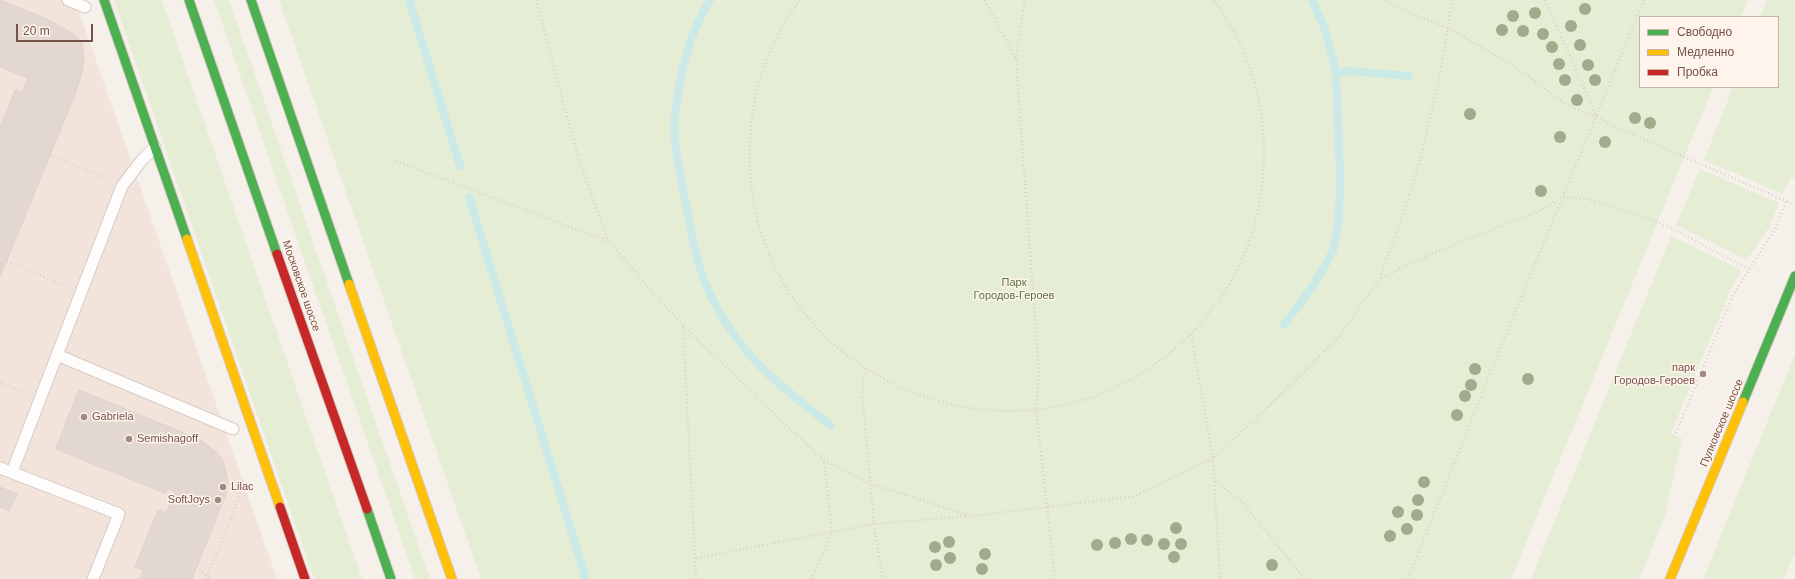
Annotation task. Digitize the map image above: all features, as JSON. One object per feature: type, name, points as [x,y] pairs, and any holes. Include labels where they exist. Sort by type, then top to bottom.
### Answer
[{"type":"main road","points":[[104,0],[305,579]]},
{"type":"main road","name":"Московское шоссе","points":[[189,0],[391,579]]},
{"type":"main road","points":[[251,0],[452,579]]},
{"type":"main road","name":"Пулковское шоссе","points":[[1670,579],[1795,276]]},
{"type":"lane","points":[[68,0],[85,7]]},
{"type":"lane","points":[[12,472],[122,186],[142,160],[155,147]]},
{"type":"lane","points":[[57,355],[232,428]]},
{"type":"lane","points":[[0,468],[120,514],[93,579]]},
{"type":"path","points":[[536,0],[576,153],[608,241],[683,326],[824,460],[871,484],[971,516]]},
{"type":"path","points":[[800,0],[781,29],[770,52],[754,101],[749,152],[750,177],[760,228],[769,252],[793,297],[826,337],[866,369],[888,382],[935,401],[985,411],[1036,410],[1085,399],[1131,380],[1168,355],[1191,334],[1210,312],[1227,288],[1241,261],[1260,205],[1264,175],[1264,145],[1262,116],[1256,87],[1246,58],[1234,32],[1213,0]]},
{"type":"path","points":[[985,0],[1016,59]]},
{"type":"path","points":[[1024,0],[1016,59],[1039,373],[1036,410],[1055,579]]},
{"type":"path","points":[[1384,0],[1403,10],[1447,28],[1523,72],[1559,100],[1584,113],[1596,116],[1608,124],[1793,204]]},
{"type":"path","points":[[696,558],[874,524],[1047,508],[1135,496],[1213,458],[1256,419],[1337,339],[1380,279],[1413,185],[1425,140],[1441,70],[1452,0]]},
{"type":"path","points":[[1545,0],[1596,116]]},
{"type":"path","points":[[1408,579],[1562,197],[1644,0]]},
{"type":"path","points":[[50,155],[122,186]]},
{"type":"path","points":[[396,161],[608,241]]},
{"type":"path","points":[[1380,279],[1427,256],[1539,210],[1562,197],[1587,199],[1665,225],[1749,269]]},
{"type":"path","points":[[1676,433],[1733,295],[1775,229],[1786,202]]},
{"type":"path","points":[[6,261],[81,293]]},
{"type":"path","points":[[683,326],[696,579]]},
{"type":"path","points":[[1191,334],[1213,458],[1220,579]]},
{"type":"path","points":[[866,369],[862,390],[874,524],[883,579]]},
{"type":"path","points":[[0,383],[41,398]]},
{"type":"path","points":[[811,579],[832,533],[824,460]]},
{"type":"path","points":[[207,578],[233,514],[246,473]]},
{"type":"path","points":[[1214,480],[1242,502],[1305,579]]},
{"type":"path","points":[[197,566],[207,578],[211,579]]},
{"type":"shaded area","points":[[0,0],[75,0],[277,579],[0,579]]},
{"type":"green space","points":[[114,0],[162,0],[362,579],[314,579]]},
{"type":"green space","points":[[214,0],[229,0],[430,579],[415,579]]},
{"type":"green space","name":"Парк Городов-Героев","points":[[279,0],[1748,0],[1741,16],[1639,16],[1639,88],[1713,88],[1511,579],[481,579]]},
{"type":"green space","points":[[1767,0],[1795,0],[1795,178],[1791,177],[1783,194],[1704,160],[1733,88],[1779,88],[1779,16],[1760,16]]},
{"type":"green space","points":[[1700,169],[1779,203],[1771,224],[1747,260],[1676,225]]},
{"type":"green space","points":[[1671,236],[1741,270],[1729,294],[1671,433],[1682,438],[1665,516],[1639,579],[1531,579]]},
{"type":"green space","points":[[1795,354],[1795,552],[1784,579],[1703,579]]},
{"type":"building","points":[[0,0],[47,19],[75,35],[82,43],[84,60],[82,73],[74,97],[0,277],[0,127],[15,90],[22,93],[28,78],[0,67]]},
{"type":"building","points":[[79,390],[201,440],[217,453],[223,461],[228,482],[226,494],[192,579],[140,579],[143,570],[135,567],[158,510],[166,513],[175,492],[167,489],[165,493],[56,449]]},
{"type":"building","points":[[0,487],[17,494],[9,511],[0,507]]},
{"type":"waterway","points":[[409,0],[460,166]]},
{"type":"waterway","points":[[710,0],[696,27],[686,56],[679,85],[674,125],[679,168],[699,266],[719,312],[754,360],[797,399],[831,426]]},
{"type":"waterway","points":[[1284,325],[1315,283],[1333,251],[1339,218],[1340,175],[1336,72],[1325,29],[1312,0]]},
{"type":"waterway","points":[[1336,72],[1349,71],[1409,76]]},
{"type":"waterway","points":[[469,197],[586,579]]},
{"type":"traffic: fast","points":[[104,0],[187,239]]},
{"type":"traffic: fast","points":[[189,0],[277,254]]},
{"type":"traffic: fast","points":[[251,0],[349,284]]},
{"type":"traffic: fast","points":[[1743,402],[1795,276]]},
{"type":"traffic: fast","points":[[367,509],[391,579]]},
{"type":"traffic: slow","points":[[187,239],[280,507]]},
{"type":"traffic: slow","points":[[349,284],[452,579]]},
{"type":"traffic: slow","points":[[1670,579],[1743,402]]},
{"type":"traffic: jam","points":[[277,254],[367,509]]},
{"type":"traffic: jam","points":[[280,507],[305,579]]},
{"type":"place","name":"парк Городов-Героев","points":[[1703,374]]},
{"type":"place","name":"Gabriela","points":[[84,417]]},
{"type":"place","name":"Semishagoff","points":[[129,439]]},
{"type":"place","name":"Lilac","points":[[223,487]]},
{"type":"place","name":"SoftJoys","points":[[218,500]]}]
